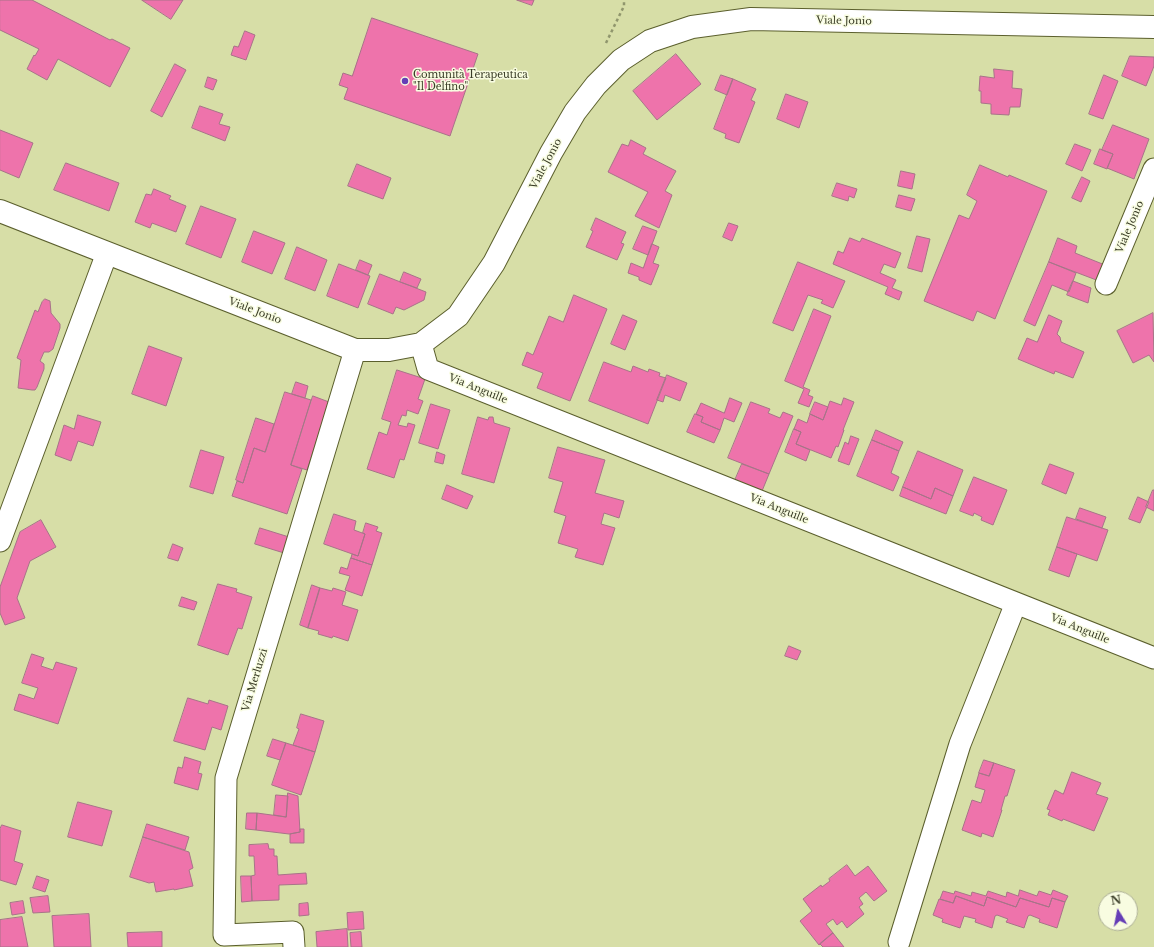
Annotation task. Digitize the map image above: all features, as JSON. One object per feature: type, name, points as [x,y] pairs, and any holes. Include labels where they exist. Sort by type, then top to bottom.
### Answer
[{"type":"street","name":"Viale Jonio","points":[[0,212],[355,350],[388,350],[421,344],[458,316],[494,263],[551,153],[580,106],[596,85],[621,60],[650,41],[692,27],[752,19],[1154,27]]},
{"type":"street","name":"Viale Jonio","points":[[1106,284],[1154,169]]},
{"type":"street","points":[[0,541],[107,253]]},
{"type":"street","name":"Via Anguille","points":[[421,344],[428,369],[1154,658]]},
{"type":"street","name":"Via Merluzzi","points":[[294,947],[293,932],[224,941],[226,778],[355,350]]},
{"type":"street","points":[[899,942],[960,744],[1016,603]]},
{"type":"building","points":[[0,0],[32,0],[110,40],[112,39],[130,48],[110,87],[58,59],[47,80],[27,69],[34,55],[35,56],[39,49],[0,30]]},
{"type":"building","points":[[142,0],[183,0],[171,19]]},
{"type":"building","points":[[517,0],[534,0],[532,5]]},
{"type":"building","name":"Comunità Terapeutica \"Il Delfino\"","points":[[372,18],[478,54],[450,136],[344,99],[348,88],[339,85],[343,73],[352,76]]},
{"type":"building","points":[[245,31],[255,35],[246,60],[231,55],[234,46],[238,47]]},
{"type":"building","points":[[676,54],[701,84],[657,120],[633,91]]},
{"type":"building","points":[[1130,56],[1154,57],[1154,66],[1146,86],[1122,76]]},
{"type":"building","points":[[175,64],[186,70],[162,117],[151,111]]},
{"type":"building","points":[[994,69],[1013,71],[1012,88],[1022,89],[1020,107],[1010,107],[1009,115],[991,114],[991,104],[981,103],[981,91],[979,91],[980,76],[994,78]]},
{"type":"building","points":[[721,75],[733,79],[727,95],[715,90]]},
{"type":"building","points":[[1104,75],[1118,81],[1103,119],[1089,114]]},
{"type":"building","points":[[208,77],[217,80],[213,90],[205,87]]},
{"type":"building","points":[[733,79],[756,89],[751,100],[755,102],[739,143],[725,138],[726,134],[714,129]]},
{"type":"building","points":[[786,94],[808,102],[799,128],[777,119]]},
{"type":"building","points":[[200,106],[223,114],[219,124],[230,127],[225,141],[192,128]]},
{"type":"building","points":[[1113,125],[1149,139],[1134,179],[1107,168],[1113,154],[1102,150]]},
{"type":"building","points":[[0,130],[33,143],[19,178],[0,170]]},
{"type":"building","points":[[631,140],[646,148],[643,154],[676,171],[665,191],[672,195],[659,228],[635,216],[648,192],[608,172],[622,144],[628,146]]},
{"type":"building","points":[[1075,144],[1091,150],[1082,171],[1066,164]]},
{"type":"building","points":[[1100,149],[1113,154],[1107,169],[1094,164]]},
{"type":"building","points":[[66,163],[119,183],[109,211],[54,190]]},
{"type":"building","points":[[357,164],[391,178],[383,199],[348,186]]},
{"type":"building","points":[[980,165],[1047,191],[995,319],[977,311],[973,321],[924,301],[959,215],[969,219],[977,201],[967,195]]},
{"type":"building","points":[[901,171],[915,174],[912,189],[898,186]]},
{"type":"building","points":[[1082,177],[1090,181],[1081,202],[1072,198]]},
{"type":"building","points":[[837,183],[857,189],[854,198],[849,196],[848,201],[832,196]]},
{"type":"building","points":[[154,189],[171,196],[169,199],[186,206],[176,232],[152,223],[150,228],[135,222],[146,194],[151,195]]},
{"type":"building","points":[[899,195],[915,199],[911,211],[896,207]]},
{"type":"building","points":[[201,206],[236,219],[221,258],[186,244]]},
{"type":"building","points":[[596,218],[626,232],[621,243],[624,244],[617,260],[586,247],[593,231],[591,230]]},
{"type":"building","points":[[729,223],[738,226],[732,241],[723,237]]},
{"type":"building","points":[[643,226],[657,231],[648,255],[633,249]]},
{"type":"building","points":[[254,231],[285,243],[272,274],[242,262]]},
{"type":"building","points":[[917,236],[930,239],[922,272],[908,268]]},
{"type":"building","points":[[850,238],[860,242],[862,238],[901,253],[895,268],[884,264],[880,273],[896,280],[892,288],[902,292],[899,300],[885,294],[888,287],[833,264],[838,251],[843,253]]},
{"type":"building","points":[[1058,238],[1077,246],[1075,253],[1105,265],[1099,281],[1049,262]]},
{"type":"building","points":[[652,244],[659,247],[653,263],[659,265],[651,285],[639,280],[639,277],[628,273],[631,263],[643,268]]},
{"type":"building","points":[[297,247],[327,260],[315,291],[285,279]]},
{"type":"building","points":[[360,260],[372,265],[368,275],[356,270]]},
{"type":"building","points":[[798,262],[845,281],[833,308],[821,303],[823,300],[808,295],[793,331],[773,323]]},
{"type":"building","points":[[1049,262],[1076,273],[1069,292],[1052,285],[1035,326],[1024,321]]},
{"type":"building","points":[[339,264],[370,276],[358,308],[327,296]]},
{"type":"building","points":[[404,272],[421,279],[417,288],[400,282]]},
{"type":"building","points":[[380,274],[426,292],[424,300],[404,310],[396,307],[393,314],[368,304]]},
{"type":"building","points":[[1073,281],[1091,288],[1088,303],[1067,295]]},
{"type":"building","points":[[574,295],[607,309],[570,401],[537,388],[543,373],[522,365],[527,352],[533,355],[549,316],[563,322]]},
{"type":"building","points":[[45,299],[50,301],[51,313],[60,324],[60,328],[53,349],[49,352],[44,352],[40,361],[44,364],[44,369],[35,390],[18,388],[21,360],[17,358],[35,310],[38,312],[42,302]]},
{"type":"building","points":[[814,309],[831,316],[803,387],[810,390],[808,395],[813,397],[809,407],[798,403],[804,389],[785,381]]},
{"type":"building","points":[[1153,313],[1154,362],[1149,355],[1133,363],[1117,331]]},
{"type":"building","points":[[623,315],[637,321],[625,350],[611,344]]},
{"type":"building","points":[[1049,315],[1062,321],[1057,334],[1060,337],[1061,342],[1084,352],[1073,378],[1055,371],[1054,374],[1018,359],[1027,338],[1037,342]]},
{"type":"building","points":[[149,346],[182,358],[166,406],[132,394]]},
{"type":"building","points":[[604,362],[631,372],[633,366],[648,372],[649,369],[660,373],[659,376],[666,378],[648,424],[589,401]]},
{"type":"building","points":[[397,370],[425,379],[418,399],[423,401],[418,414],[407,410],[406,416],[402,415],[398,425],[407,427],[408,423],[415,425],[404,460],[400,459],[394,478],[367,469],[379,432],[387,435],[391,422],[382,419]]},
{"type":"building","points":[[667,375],[687,383],[680,401],[665,395],[663,402],[657,400]]},
{"type":"building","points":[[296,382],[308,386],[305,398],[292,394]]},
{"type":"building","points":[[285,392],[311,400],[291,465],[302,469],[287,514],[232,496],[237,481],[243,483],[254,448],[265,452]]},
{"type":"building","points":[[313,396],[329,402],[307,470],[291,465]]},
{"type":"building","points":[[730,398],[742,403],[734,422],[724,418],[720,430],[701,422],[703,417],[696,414],[701,403],[724,413]]},
{"type":"building","points":[[844,398],[854,402],[838,447],[836,446],[831,458],[796,444],[801,432],[794,429],[798,419],[807,423],[810,414],[823,420],[830,401],[841,405]]},
{"type":"building","points":[[751,402],[770,409],[768,413],[780,418],[783,412],[793,416],[769,474],[728,458]]},
{"type":"building","points":[[815,402],[828,407],[823,420],[810,414]]},
{"type":"building","points":[[431,404],[450,410],[438,449],[419,443]]},
{"type":"building","points":[[695,414],[703,417],[701,422],[720,430],[714,443],[687,432]]},
{"type":"building","points":[[78,415],[101,422],[93,446],[78,441],[71,461],[55,455],[64,425],[74,429]]},
{"type":"building","points":[[478,417],[488,420],[489,417],[493,417],[494,423],[510,428],[494,483],[462,474]]},
{"type":"building","points":[[256,418],[274,424],[265,452],[254,448],[243,483],[236,480]]},
{"type":"building","points":[[794,429],[801,432],[796,444],[810,450],[806,461],[785,452]]},
{"type":"building","points":[[876,430],[903,442],[899,451],[872,440]]},
{"type":"building","points":[[851,436],[859,439],[849,465],[838,461],[845,442],[848,444]]},
{"type":"building","points":[[872,440],[899,451],[891,473],[899,477],[893,491],[857,476]]},
{"type":"building","points":[[558,447],[605,460],[595,493],[624,501],[619,518],[604,513],[601,524],[615,528],[603,565],[575,557],[578,549],[558,543],[566,516],[554,512],[563,482],[549,478]]},
{"type":"building","points":[[201,450],[224,457],[213,494],[190,487]]},
{"type":"building","points":[[918,451],[963,470],[953,496],[935,488],[931,499],[903,487]]},
{"type":"building","points":[[437,452],[445,455],[443,464],[435,462]]},
{"type":"building","points":[[742,464],[769,474],[760,496],[733,485]]},
{"type":"building","points":[[1050,464],[1074,473],[1066,494],[1042,484]]},
{"type":"building","points":[[974,477],[1007,490],[993,525],[981,520],[982,517],[974,513],[973,516],[960,511]]},
{"type":"building","points":[[447,485],[473,496],[467,509],[442,499]]},
{"type":"building","points":[[903,487],[931,499],[935,488],[953,496],[946,514],[900,496]]},
{"type":"building","points":[[1154,490],[1154,511],[1146,507]]},
{"type":"building","points":[[1138,497],[1149,502],[1140,523],[1129,519]]},
{"type":"building","points":[[1080,508],[1106,517],[1102,528],[1076,519]]},
{"type":"building","points":[[334,514],[356,521],[354,530],[365,534],[358,556],[324,544]]},
{"type":"building","points":[[1067,517],[1108,530],[1097,561],[1057,547]]},
{"type":"building","points":[[41,520],[56,547],[30,561],[17,598],[25,618],[5,625],[0,613],[0,587],[20,532]]},
{"type":"building","points":[[366,523],[378,527],[376,531],[382,533],[372,565],[351,558],[352,554],[358,556],[365,534],[363,533]]},
{"type":"building","points":[[260,528],[289,537],[284,553],[255,544]]},
{"type":"building","points":[[173,544],[183,548],[178,561],[168,558]]},
{"type":"building","points":[[1057,547],[1077,554],[1069,577],[1049,570]]},
{"type":"building","points":[[351,558],[372,565],[362,596],[345,590],[350,576],[339,573],[341,567],[347,569]]},
{"type":"building","points":[[218,584],[237,589],[236,592],[252,597],[242,629],[238,628],[228,655],[198,645]]},
{"type":"building","points":[[312,585],[320,588],[308,628],[300,625]]},
{"type":"building","points":[[320,588],[332,591],[333,588],[346,592],[342,605],[358,610],[348,641],[333,636],[332,638],[318,634],[319,631],[308,628]]},
{"type":"building","points":[[182,597],[197,602],[194,610],[179,606]]},
{"type":"building","points":[[789,646],[801,651],[797,660],[785,656]]},
{"type":"building","points":[[32,654],[44,658],[41,666],[53,670],[56,662],[77,668],[58,724],[14,710],[19,694],[34,699],[38,688],[22,683]]},
{"type":"building","points":[[188,698],[208,704],[209,700],[228,706],[221,730],[212,727],[205,750],[174,741]]},
{"type":"building","points":[[301,714],[324,721],[315,752],[293,745],[299,729],[297,728]]},
{"type":"building","points":[[273,739],[286,743],[280,760],[267,756]]},
{"type":"building","points":[[286,743],[315,752],[301,795],[272,785]]},
{"type":"building","points":[[185,757],[201,762],[198,773],[202,774],[198,790],[174,783],[178,767],[182,768]]},
{"type":"building","points":[[984,760],[994,763],[989,776],[979,773]]},
{"type":"building","points":[[994,763],[1015,770],[1007,796],[1005,796],[993,837],[982,833],[981,837],[962,830],[972,800],[981,803],[985,790],[975,787],[979,773],[989,776]]},
{"type":"building","points":[[1072,772],[1101,783],[1096,794],[1108,798],[1094,831],[1048,815],[1050,810],[1047,809],[1055,790],[1063,794]]},
{"type":"building","points":[[288,793],[298,796],[300,832],[289,834],[256,830],[257,813],[286,817]]},
{"type":"building","points":[[276,795],[288,796],[286,817],[274,815]]},
{"type":"building","points":[[78,802],[112,811],[102,846],[68,837]]},
{"type":"building","points":[[247,813],[257,813],[256,830],[246,829]]},
{"type":"building","points":[[147,824],[189,837],[185,850],[143,837]]},
{"type":"building","points":[[2,825],[21,831],[14,861],[23,864],[16,885],[0,880],[0,829]]},
{"type":"building","points":[[300,829],[304,829],[304,843],[290,843],[290,834],[300,832]]},
{"type":"building","points":[[143,837],[189,852],[193,868],[189,870],[193,886],[156,892],[154,882],[149,883],[130,877]]},
{"type":"building","points":[[268,844],[269,849],[274,849],[274,856],[277,856],[278,875],[306,873],[307,884],[279,885],[279,900],[252,901],[251,876],[255,875],[254,856],[249,856],[249,845]]},
{"type":"building","points":[[847,865],[855,876],[868,866],[887,891],[874,901],[866,892],[859,898],[863,904],[859,907],[864,914],[847,928],[842,921],[837,925],[833,919],[826,924],[833,933],[819,945],[800,921],[812,911],[803,899],[821,885],[822,887],[830,881],[829,879]]},
{"type":"building","points":[[37,876],[49,880],[45,892],[33,888]]},
{"type":"building","points":[[241,876],[251,876],[252,901],[242,902]]},
{"type":"building","points":[[1020,890],[1037,896],[1039,891],[1051,895],[1053,890],[1068,896],[1065,902],[1052,898],[1049,907],[1020,898],[1016,907],[987,897],[984,906],[956,896],[953,903],[940,899],[943,891],[954,894],[955,891],[971,896],[972,892],[986,896],[988,891],[1006,897],[1007,892],[1018,896]]},
{"type":"building","points":[[48,896],[50,912],[33,913],[30,898]]},
{"type":"building","points":[[956,896],[984,906],[987,897],[1016,907],[1020,898],[1049,907],[1052,898],[1065,902],[1057,928],[1039,922],[1040,919],[1030,915],[1028,916],[1024,928],[1006,922],[1008,919],[997,915],[995,916],[992,928],[975,922],[976,919],[964,916],[960,928],[942,922],[943,919],[933,915],[939,899],[953,903]]},
{"type":"building","points":[[23,901],[25,913],[12,915],[10,903]]},
{"type":"building","points":[[308,903],[309,915],[299,916],[299,904]]},
{"type":"building","points":[[363,912],[364,929],[348,930],[347,913]]},
{"type":"building","points":[[89,914],[91,947],[54,947],[52,916]]},
{"type":"building","points":[[22,917],[28,947],[0,947],[0,920]]},
{"type":"building","points":[[347,929],[348,947],[317,947],[316,932]]},
{"type":"building","points":[[162,932],[162,947],[128,947],[127,933]]},
{"type":"building","points":[[361,932],[362,947],[351,947],[350,933]]},
{"type":"building","points":[[833,933],[844,947],[823,947],[820,944]]},
{"type":"place","name":"Comunità Terapeutica \"Il Delfino\"","points":[[405,81]]}]
